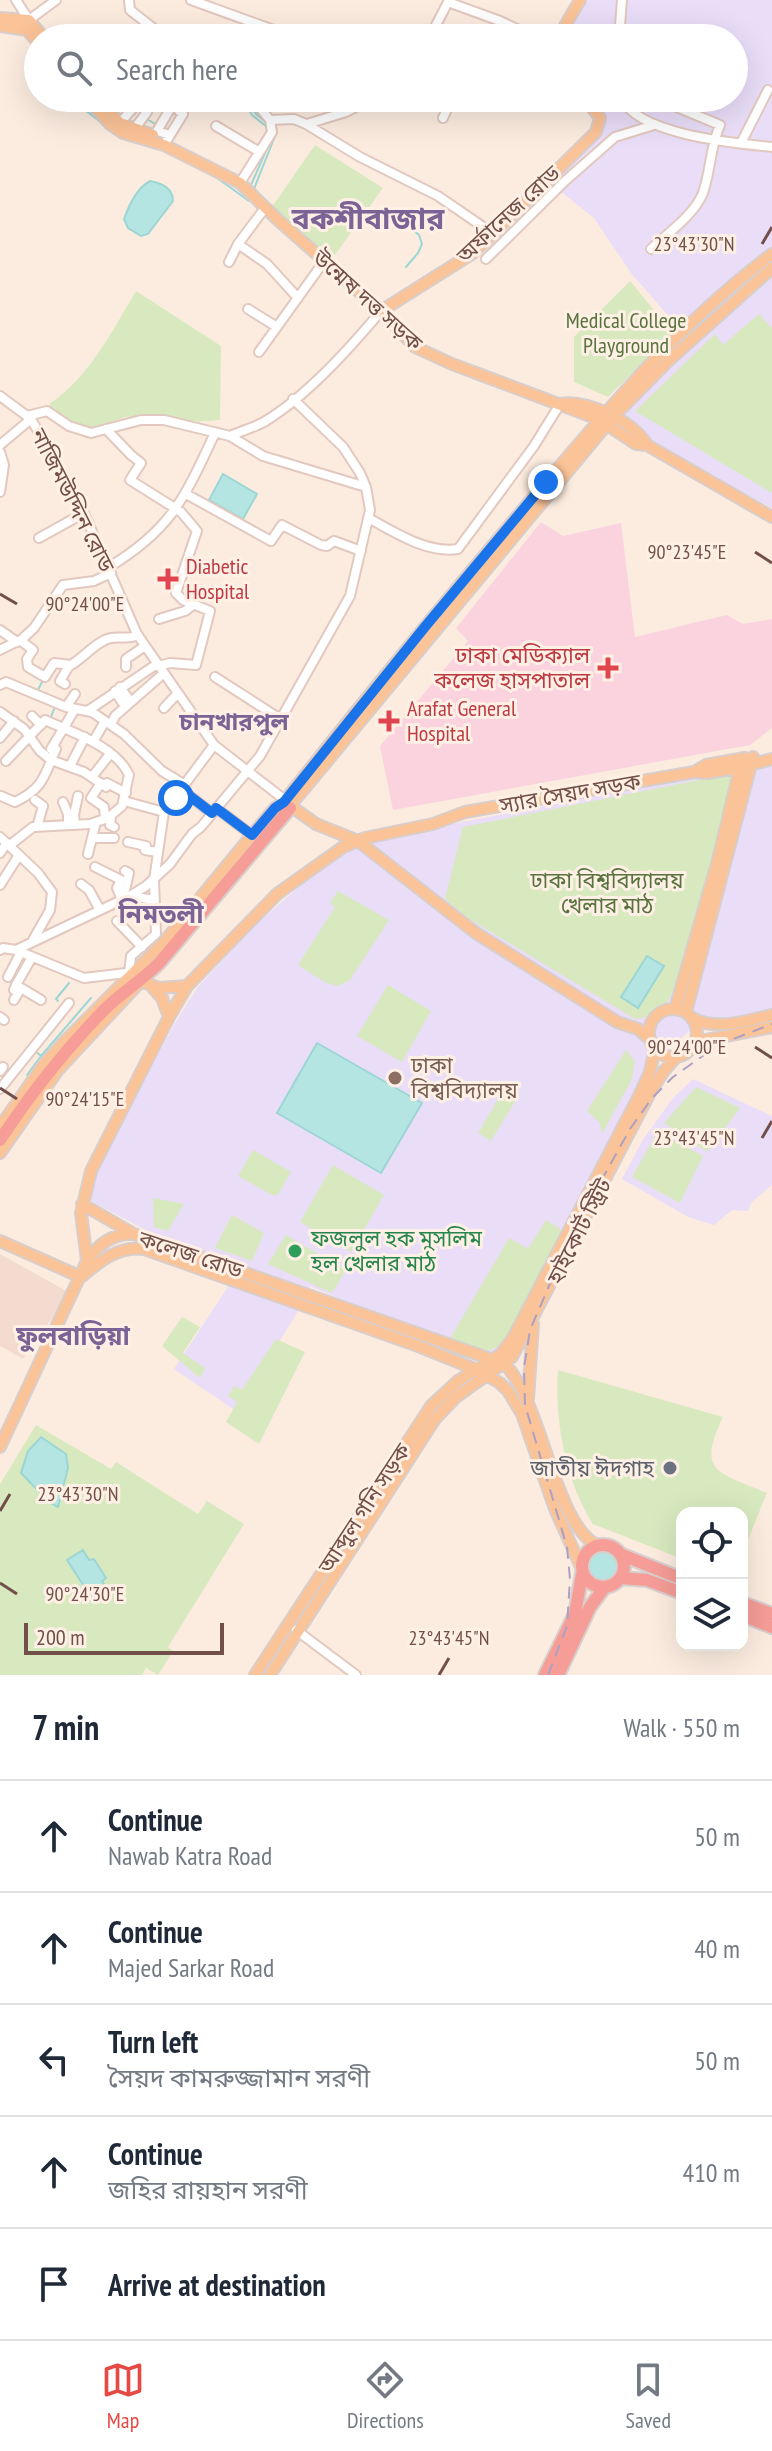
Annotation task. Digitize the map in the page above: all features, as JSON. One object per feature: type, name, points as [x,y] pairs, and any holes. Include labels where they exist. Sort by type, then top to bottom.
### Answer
[{"type":"highway","points":[[0,1130],[46,1068],[136,980],[289,803]]},
{"type":"highway","points":[[0,1140],[63,1055],[136,980]]},
{"type":"highway","points":[[545,1675],[575,1614],[586,1553],[599,1546],[610,1546],[620,1554],[676,1577]]},
{"type":"highway","points":[[558,1675],[590,1607],[604,1588],[621,1578],[624,1564],[620,1554]]},
{"type":"highway","points":[[582,1570],[591,1584],[604,1588]]},
{"type":"highway","points":[[621,1578],[647,1580],[676,1591]]},
{"type":"highway","points":[[748,1605],[772,1614]]},
{"type":"highway","points":[[748,1617],[772,1627]]},
{"type":"main road","points":[[566,24],[580,0]]},
{"type":"main road","points":[[0,18],[25,24]]},
{"type":"main road","points":[[0,26],[24,24]]},
{"type":"main road","points":[[103,112],[123,129]]},
{"type":"main road","points":[[108,112],[123,129]]},
{"type":"main road","name":"অর্ফানেজ রোড","points":[[381,311],[467,257],[598,128],[597,112]]},
{"type":"main road","name":"উন্মেষ দত্ত সড়ক","points":[[123,129],[167,140],[214,171],[240,183],[381,311],[410,343],[434,357],[568,409],[606,418],[772,517]]},
{"type":"main road","points":[[0,1153],[58,1070],[136,980],[159,936],[275,808],[289,803],[660,352],[772,254]]},
{"type":"main road","points":[[606,418],[772,268]]},
{"type":"main road","points":[[396,329],[395,310],[406,296]]},
{"type":"main road","points":[[289,803],[314,819],[358,838],[476,933],[617,1022],[638,1029],[669,1056],[677,1056],[684,1054],[695,1042],[697,1034],[685,1013],[755,761]]},
{"type":"main road","name":"স্যার সৈয়দ সড়ক","points":[[82,1204],[99,1151],[187,986],[277,894],[343,847],[358,838],[433,824],[447,817],[491,807],[694,772],[707,773],[755,761]]},
{"type":"main road","points":[[136,980],[168,989],[187,986]]},
{"type":"main road","points":[[136,980],[162,998],[169,1017]]},
{"type":"main road","points":[[638,1029],[651,1025],[658,1015],[685,1013],[706,1023],[726,1024],[772,1015]]},
{"type":"main road","points":[[651,1025],[653,1044]]},
{"type":"main road","points":[[695,1042],[772,1027]]},
{"type":"main road","name":"হাইকোর্ট স্ট্রিট","points":[[492,1359],[506,1348],[639,1096],[650,1072],[653,1044]]},
{"type":"main road","name":"হাইকোর্ট স্ট্রিট","points":[[505,1364],[534,1318],[651,1091],[677,1056]]},
{"type":"main road","points":[[87,1261],[82,1204],[134,1234]]},
{"type":"main road","name":"কলেজ রোড","points":[[81,1277],[95,1250],[118,1235],[134,1234],[505,1364]]},
{"type":"main road","points":[[0,1241],[81,1277],[0,1447]]},
{"type":"main road","name":"কলেজ রোড","points":[[81,1277],[115,1253],[131,1248],[144,1249],[334,1315],[488,1375]]},
{"type":"main road","points":[[528,1399],[534,1318]]},
{"type":"main road","name":"আব্দুল গনি সড়ক","points":[[255,1675],[421,1419],[449,1387],[492,1359]]},
{"type":"main road","points":[[505,1364],[528,1399],[573,1520],[587,1539],[599,1546]]},
{"type":"main road","name":"আব্দুল গনি সড়ক","points":[[270,1675],[428,1428],[456,1397],[505,1364]]},
{"type":"main road","points":[[488,1375],[505,1388],[519,1407],[555,1509],[582,1570]]},
{"type":"street","points":[[16,0],[25,24],[56,0]]},
{"type":"street","points":[[129,0],[130,10],[146,24]]},
{"type":"street","points":[[191,0],[257,24]]},
{"type":"street","points":[[620,24],[622,0]]},
{"type":"street","points":[[437,24],[448,2],[505,24]]},
{"type":"street","points":[[741,143],[768,90]]},
{"type":"street","points":[[123,129],[133,112]]},
{"type":"street","points":[[171,112],[157,131],[167,140],[183,114],[180,112]]},
{"type":"street","points":[[240,183],[272,132],[270,120],[263,112]]},
{"type":"street","points":[[306,124],[346,112]]},
{"type":"street","points":[[443,118],[446,112]]},
{"type":"street","points":[[631,112],[654,125],[713,140],[772,147]]},
{"type":"street","points":[[651,249],[691,210],[702,194],[713,140],[720,125],[689,112]]},
{"type":"street","points":[[123,129],[146,114],[161,124]]},
{"type":"street","points":[[270,120],[294,119],[306,124],[360,157],[438,196],[492,233]]},
{"type":"street","points":[[486,259],[615,137],[654,125]]},
{"type":"street","points":[[216,126],[258,151]]},
{"type":"street","points":[[229,262],[238,244],[262,212]]},
{"type":"street","points":[[238,244],[267,264],[298,298]]},
{"type":"street","points":[[259,352],[325,260]]},
{"type":"street","points":[[248,309],[277,327]]},
{"type":"street","points":[[230,436],[264,422],[293,399],[344,355],[381,311]]},
{"type":"street","points":[[0,396],[29,418]]},
{"type":"street","points":[[8,977],[19,951],[33,940],[125,898],[154,880],[248,772],[282,720],[350,596],[368,518],[366,487],[343,447],[293,399]]},
{"type":"street","points":[[368,518],[424,545],[458,549],[534,446],[560,404]]},
{"type":"street","points":[[0,445],[29,418],[47,411],[82,432],[91,433],[141,420],[164,420],[230,436],[263,456],[366,487]]},
{"type":"street","name":"নাজিমউদ্দিন রোড","points":[[29,418],[84,513],[145,646],[214,745],[289,803]]},
{"type":"street","points":[[89,710],[117,689],[170,663],[196,665],[210,611],[183,600],[176,593],[197,531],[177,509],[130,480],[141,463],[106,429]]},
{"type":"street","points":[[0,650],[19,641],[34,628],[63,585],[94,581],[133,553],[167,522],[186,494],[215,433]]},
{"type":"street","points":[[0,452],[4,465],[0,492]]},
{"type":"street","points":[[186,494],[271,541],[282,525],[321,545],[327,546],[334,541],[361,551]]},
{"type":"street","points":[[39,538],[84,513]]},
{"type":"street","points":[[159,619],[185,611],[194,604]]},
{"type":"street","points":[[0,630],[33,650],[27,659],[27,666],[45,677]]},
{"type":"street","points":[[65,684],[60,681],[69,666],[105,640],[118,637],[130,639],[138,635]]},
{"type":"street","points":[[133,653],[145,646]]},
{"type":"street","points":[[35,694],[54,663],[69,666]]},
{"type":"street","points":[[70,766],[89,740],[160,668]]},
{"type":"street","points":[[215,677],[282,720]]},
{"type":"street","points":[[0,685],[6,682],[56,703],[89,710],[214,811],[252,835]]},
{"type":"street","points":[[117,689],[124,704]]},
{"type":"street","points":[[164,708],[178,693]]},
{"type":"street","points":[[2,795],[12,802],[32,792],[43,782],[48,758],[56,749],[52,747],[65,728],[75,694]]},
{"type":"street","points":[[6,761],[45,723],[56,703]]},
{"type":"street","points":[[0,712],[14,721],[48,758],[70,766],[106,787],[107,783],[124,790],[164,812]]},
{"type":"street","points":[[0,853],[6,842],[37,827],[72,825],[117,813],[124,790],[128,771],[110,754],[65,728],[32,716]]},
{"type":"street","points":[[0,738],[14,721]]},
{"type":"street","points":[[1,947],[19,951],[84,978],[136,980],[129,960],[159,936],[154,880],[164,812],[214,745]]},
{"type":"street","points":[[92,777],[110,754]]},
{"type":"street","points":[[101,783],[91,798],[114,827]]},
{"type":"street","points":[[72,825],[78,796]]},
{"type":"street","points":[[35,800],[43,806],[37,827]]},
{"type":"street","points":[[63,802],[72,825]]},
{"type":"street","points":[[88,854],[105,815]]},
{"type":"street","points":[[93,838],[114,838]]},
{"type":"street","points":[[6,842],[52,892],[50,910],[33,940]]},
{"type":"street","points":[[128,842],[157,852]]},
{"type":"street","points":[[0,885],[19,855]]},
{"type":"street","points":[[95,867],[121,880],[117,888],[125,898],[154,900]]},
{"type":"street","points":[[125,871],[129,876],[125,898]]},
{"type":"street","points":[[81,884],[89,890],[100,910]]},
{"type":"street","points":[[117,921],[142,947]]},
{"type":"street","points":[[32,957],[13,992],[41,1000]]},
{"type":"street","points":[[2,1083],[64,1014],[69,1003]]},
{"type":"street","points":[[288,1625],[356,1675]]},
{"type":"shaded area","points":[[587,0],[772,0],[772,508],[682,460],[614,415],[686,336],[631,273],[594,218],[550,183],[604,121],[600,112],[748,112],[748,24],[573,24]]},
{"type":"shaded area","name":"ঢাকা মেডিক্যাল কলেজ হাসপাতাল","points":[[541,522],[563,536],[621,523],[635,637],[727,615],[743,624],[772,619],[772,728],[750,745],[393,810],[380,746],[468,641],[456,628]]},
{"type":"shaded area","name":"ঢাকা বিশ্ববিদ্যালয়","points":[[772,755],[772,1010],[718,1019],[693,1028],[656,1059],[500,1350],[490,1355],[370,1312],[310,1286],[297,1313],[236,1411],[174,1369],[243,1264],[157,1236],[87,1199],[102,1159],[175,1023],[197,988],[254,926],[356,843],[626,790]]},
{"type":"shaded area","points":[[693,1079],[772,1116],[772,1185],[752,1202],[748,1211],[732,1210],[714,1225],[688,1217],[622,1179],[642,1141],[673,1098]]},
{"type":"shaded area","points":[[0,1254],[70,1293],[23,1359],[0,1346]]},
{"type":"green space","points":[[315,145],[383,188],[332,259],[269,211]]},
{"type":"green space","name":"Medical College Playground","points":[[630,281],[673,333],[608,397],[574,382],[574,337]]},
{"type":"green space","points":[[136,291],[221,346],[220,420],[192,422],[153,415],[125,417],[91,429],[81,428],[58,415],[49,404],[88,367]]},
{"type":"green space","points":[[759,314],[772,328],[772,493],[635,411],[715,334],[723,345]]},
{"type":"green space","name":"ঢাকা বিশ্ববিদ্যালয় খেলার মাঠ","points":[[734,773],[683,967],[663,1008],[654,1014],[635,1019],[468,918],[445,899],[463,827]]},
{"type":"green space","points":[[338,891],[389,920],[350,980],[338,986],[326,983],[298,965],[335,907],[330,903]]},
{"type":"green space","points":[[388,985],[431,1011],[402,1062],[357,1036]]},
{"type":"green space","points":[[626,1050],[635,1061],[632,1079],[602,1134],[600,1123],[587,1111]]},
{"type":"green space","points":[[696,1087],[740,1108],[707,1152],[664,1123]]},
{"type":"green space","points":[[504,1089],[517,1098],[491,1141],[478,1133]]},
{"type":"green space","points":[[658,1131],[703,1156],[680,1203],[632,1177]]},
{"type":"green space","points":[[253,1150],[291,1172],[278,1195],[272,1195],[238,1176]]},
{"type":"green space","points":[[333,1165],[384,1195],[351,1252],[300,1222]]},
{"type":"green space","points":[[153,1198],[184,1204],[168,1231],[154,1227]]},
{"type":"green space","points":[[232,1215],[264,1233],[252,1261],[215,1248]]},
{"type":"green space","points":[[546,1220],[565,1232],[503,1345],[483,1353],[448,1342],[509,1238],[528,1249]]},
{"type":"green space","name":"ফজলুল হক মুসলিম হল খেলার মাঠ","points":[[286,1235],[346,1270],[332,1293],[268,1264]]},
{"type":"green space","points":[[182,1317],[200,1327],[183,1353],[205,1368],[200,1378],[162,1346]]},
{"type":"green space","points":[[276,1339],[305,1352],[259,1444],[226,1422],[237,1402],[228,1396],[234,1386],[242,1390]]},
{"type":"green space","points":[[558,1370],[723,1417],[712,1450],[716,1468],[767,1493],[748,1539],[748,1507],[676,1507],[676,1557],[593,1524],[569,1470],[560,1429]]},
{"type":"green space","points":[[36,1425],[111,1469],[116,1462],[198,1514],[207,1501],[244,1524],[168,1647],[173,1651],[158,1675],[146,1668],[142,1675],[0,1675],[0,1484]]},
{"type":"water","points":[[150,181],[166,187],[173,201],[148,234],[141,236],[128,228],[124,219],[137,192]]},
{"type":"water","points":[[223,474],[257,494],[243,519],[209,500]]},
{"type":"water","points":[[647,956],[664,966],[638,1008],[621,997]]},
{"type":"water","points":[[317,1043],[422,1103],[381,1173],[277,1113]]},
{"type":"water","points":[[41,1437],[66,1454],[68,1468],[58,1507],[49,1502],[21,1473],[28,1451]]},
{"type":"water","points":[[83,1550],[89,1560],[94,1559],[106,1578],[102,1581],[108,1590],[93,1600],[67,1560]]},
{"type":"water","points":[[603,1552],[614,1556],[618,1567],[614,1578],[603,1582],[592,1578],[588,1567],[592,1556]]},
{"type":"waterway","points":[[88,112],[116,134]]},
{"type":"waterway","points":[[250,112],[267,127]]},
{"type":"waterway","points":[[255,112],[268,124]]},
{"type":"waterway","points":[[145,118],[157,125]]},
{"type":"waterway","points":[[254,189],[275,136]]},
{"type":"waterway","points":[[251,185],[269,144]]},
{"type":"waterway","points":[[213,175],[249,201]]},
{"type":"waterway","points":[[233,185],[244,193]]},
{"type":"waterway","points":[[393,214],[419,235],[422,244],[418,253]]},
{"type":"waterway","points":[[406,267],[418,253]]},
{"type":"waterway","points":[[38,690],[44,678]]},
{"type":"waterway","points":[[51,717],[56,704]]},
{"type":"waterway","points":[[58,1001],[56,999],[69,983]]},
{"type":"waterway","points":[[41,1056],[91,998]]},
{"type":"waterway","points":[[27,1075],[41,1056],[34,1050]]},
{"type":"railway","points":[[548,1675],[567,1626],[570,1579],[567,1547],[525,1405],[524,1368],[530,1330],[571,1235],[630,1129],[652,1098],[673,1077],[718,1045],[772,1024]]},
{"type":"place","name":"Diabetic Hospital","points":[[168,579]]},
{"type":"place","name":"ঢাকা মেডিক্যাল কলেজ হাসপাতাল","points":[[608,668]]},
{"type":"place","name":"Arafat General Hospital","points":[[389,721]]},
{"type":"place","name":"ঢাকা বিশ্ববিদ্যালয়","points":[[395,1078]]},
{"type":"place","name":"ফজলুল হক মুসলিম হল খেলার মাঠ","points":[[295,1251]]},
{"type":"place","name":"জাতীয় ঈদগাহ","points":[[670,1468]]},
{"type":"district","name":"বকশীবাজার","points":[[368,217]]},
{"type":"district","name":"চানখারপুল","points":[[234,721]]},
{"type":"district","name":"নিমতলী","points":[[161,913]]},
{"type":"district","name":"ফুলবাড়িয়া","points":[[73,1335]]},
{"type":"route","points":[[176,798],[182,790],[212,813],[216,808],[252,835],[284,802],[546,482]]}]
